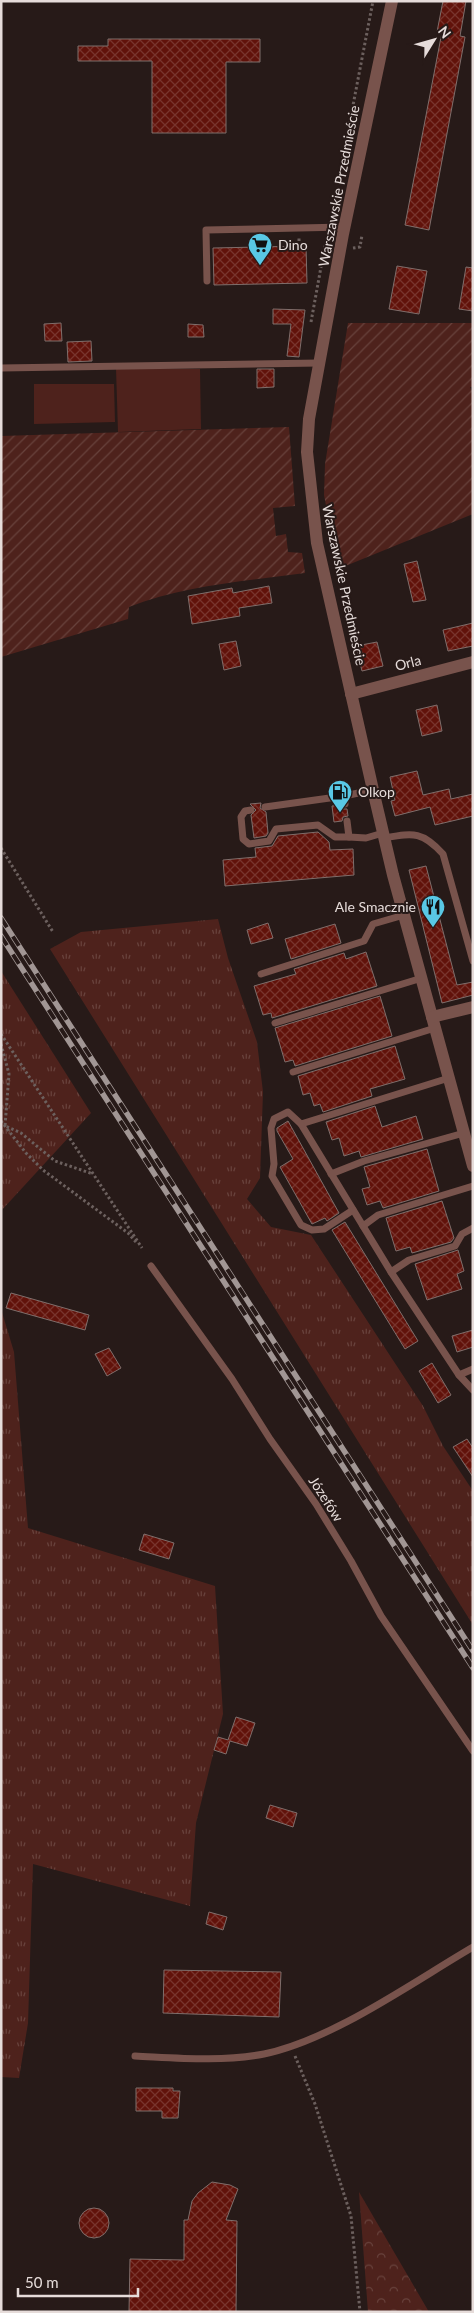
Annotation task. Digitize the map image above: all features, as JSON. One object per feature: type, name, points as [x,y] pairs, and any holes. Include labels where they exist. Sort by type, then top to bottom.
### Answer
[{"type":"street","name":"Warszawskie Przedmieście","points":[[392,1],[319,363],[309,419],[307,452],[319,552],[373,790],[404,915],[473,1166]]},
{"type":"street","name":"Orla","points":[[351,694],[473,662]]},
{"type":"street","points":[[434,1023],[473,1007]]},
{"type":"lane","points":[[207,281],[206,230],[345,227]]},
{"type":"lane","points":[[1,368],[319,363]]},
{"type":"lane","points":[[265,807],[345,800],[373,790]]},
{"type":"lane","points":[[251,810],[245,811],[241,817],[243,839],[249,844],[269,841],[276,829],[318,825],[335,837],[366,838],[415,833],[434,844],[444,854],[473,962]]},
{"type":"lane","points":[[347,820],[349,837]]},
{"type":"lane","points":[[261,974],[364,941],[373,924],[404,915]]},
{"type":"lane","points":[[276,1023],[422,978]]},
{"type":"lane","points":[[293,1072],[434,1023]]},
{"type":"lane","points":[[301,1124],[449,1078]]},
{"type":"lane","points":[[353,1210],[324,1229],[312,1230],[301,1225],[272,1176],[274,1164],[270,1128],[274,1119],[288,1112],[301,1124],[332,1174],[390,1272],[459,1375],[473,1390]]},
{"type":"lane","points":[[332,1174],[364,1162],[464,1133]]},
{"type":"lane","points":[[363,1226],[378,1215],[473,1186]]},
{"type":"lane","points":[[390,1272],[409,1260],[455,1246],[462,1234],[473,1228]]},
{"type":"lane","name":"Józefów","points":[[151,1266],[232,1380],[270,1439],[316,1504],[351,1561],[381,1616],[473,1751]]},
{"type":"lane","points":[[459,1375],[473,1369]]},
{"type":"lane","points":[[135,2056],[222,2059],[264,2054],[291,2046],[363,2012],[473,1946]]},
{"type":"path","points":[[1,848],[53,932]]},
{"type":"path","points":[[1,1034],[142,1248],[151,1266]]},
{"type":"path","points":[[1,1044],[10,1074],[5,1126]]},
{"type":"path","points":[[1,1122],[43,1170],[128,1233],[142,1248]]},
{"type":"path","points":[[5,1126],[21,1133],[55,1161],[94,1174]]},
{"type":"path","points":[[291,2046],[315,2104],[351,2216],[360,2312]]},
{"type":"green space","points":[[348,323],[473,323],[473,387],[470,387],[473,393],[473,514],[338,569],[324,495],[325,464]]},
{"type":"green space","points":[[116,369],[200,369],[201,429],[118,432]]},
{"type":"green space","points":[[34,384],[114,384],[115,422],[34,424]]},
{"type":"green space","points":[[289,427],[295,506],[273,508],[276,536],[286,534],[288,552],[302,553],[305,573],[216,585],[150,600],[129,607],[128,619],[1,657],[1,436]]},
{"type":"green space","points":[[218,919],[228,958],[257,1042],[263,1092],[260,1178],[247,1199],[271,1227],[311,1235],[423,1406],[443,1446],[473,1491],[473,1625],[50,949],[81,932]]},
{"type":"green space","points":[[1,971],[91,1113],[1,1211]]},
{"type":"green space","points":[[1,1309],[14,1352],[28,1528],[215,1586],[223,1714],[196,1823],[190,1906],[33,1864],[28,2023],[19,2078],[1,2077]]},
{"type":"green space","points":[[359,2192],[429,2312],[368,2312]]},
{"type":"building","points":[[443,1],[466,1],[460,36],[465,37],[429,230],[405,225],[442,32],[437,32]]},
{"type":"building","points":[[108,39],[260,39],[260,62],[226,62],[226,133],[152,133],[152,61],[78,61],[78,46],[108,46]]},
{"type":"building","name":"Dino","points":[[306,246],[307,283],[214,285],[213,248]]},
{"type":"building","points":[[397,266],[427,271],[419,314],[389,309]]},
{"type":"building","points":[[466,267],[473,268],[473,311],[459,309]]},
{"type":"building","points":[[273,309],[305,310],[299,357],[287,356],[291,324],[273,324]]},
{"type":"building","points":[[61,323],[62,341],[45,341],[44,324]]},
{"type":"building","points":[[188,324],[203,325],[204,337],[188,337]]},
{"type":"building","points":[[91,341],[92,361],[68,362],[67,342]]},
{"type":"building","points":[[257,369],[274,369],[274,387],[257,388]]},
{"type":"building","points":[[417,561],[426,600],[413,602],[404,564]]},
{"type":"building","points":[[269,586],[272,603],[239,608],[240,616],[192,624],[188,596],[232,588],[233,593]]},
{"type":"building","points":[[473,623],[473,646],[448,651],[443,630]]},
{"type":"building","points":[[236,641],[241,666],[224,670],[219,644]]},
{"type":"building","points":[[377,642],[383,666],[362,671],[356,646]]},
{"type":"building","points":[[437,705],[442,731],[422,736],[416,710]]},
{"type":"building","points":[[417,771],[423,795],[449,789],[451,799],[473,794],[473,816],[435,825],[430,807],[395,816],[391,801],[395,800],[390,777]]},
{"type":"building","points":[[261,803],[260,808],[266,812],[268,833],[266,836],[254,838],[251,815],[256,810],[250,804]]},
{"type":"building","points":[[340,805],[343,809],[347,809],[348,816],[343,817],[342,821],[334,822],[332,806]]},
{"type":"building","points":[[318,832],[329,842],[330,850],[353,849],[354,875],[225,886],[223,860],[256,857],[255,848],[272,846],[278,836]]},
{"type":"building","name":"Ale Smacznie","points":[[426,866],[457,985],[473,982],[473,995],[442,1003],[409,870]]},
{"type":"building","points":[[268,923],[273,938],[251,944],[247,930]]},
{"type":"building","points":[[335,924],[341,943],[291,959],[285,939]]},
{"type":"building","points":[[366,952],[377,986],[272,1018],[271,1013],[263,1015],[254,986],[296,974],[294,969],[344,953],[346,959]]},
{"type":"building","points":[[380,996],[392,1036],[295,1066],[293,1060],[285,1062],[275,1028]]},
{"type":"building","points":[[395,1046],[405,1079],[370,1089],[372,1096],[323,1112],[320,1104],[314,1106],[310,1093],[303,1095],[298,1076]]},
{"type":"building","points":[[375,1106],[382,1127],[416,1116],[423,1139],[361,1157],[359,1151],[344,1156],[339,1138],[332,1140],[326,1122]]},
{"type":"building","points":[[288,1121],[339,1213],[327,1221],[325,1218],[312,1224],[280,1167],[293,1159],[277,1131],[277,1128]]},
{"type":"building","points":[[427,1149],[439,1191],[383,1208],[380,1201],[367,1205],[362,1189],[370,1187],[364,1167]]},
{"type":"building","points":[[442,1201],[454,1238],[451,1242],[412,1253],[410,1247],[396,1251],[386,1218]]},
{"type":"building","points":[[345,1222],[418,1341],[405,1349],[332,1230]]},
{"type":"building","points":[[458,1250],[464,1271],[457,1274],[462,1289],[427,1300],[415,1264]]},
{"type":"building","points":[[11,1293],[89,1315],[85,1330],[6,1308]]},
{"type":"building","points":[[473,1330],[473,1347],[457,1352],[452,1336]]},
{"type":"building","points":[[109,1348],[121,1368],[107,1376],[95,1354]]},
{"type":"building","points":[[432,1363],[451,1395],[438,1403],[419,1371]]},
{"type":"building","points":[[467,1439],[473,1448],[473,1477],[453,1447]]},
{"type":"building","points":[[144,1534],[174,1543],[169,1559],[139,1550]]},
{"type":"building","points":[[236,1717],[255,1723],[247,1746],[230,1741],[226,1754],[214,1750],[218,1737],[228,1740]]},
{"type":"building","points":[[270,1805],[297,1813],[293,1827],[266,1818]]},
{"type":"building","points":[[209,1912],[227,1917],[223,1930],[206,1924]]},
{"type":"building","points":[[164,1970],[281,1972],[279,2017],[163,2013]]},
{"type":"building","points":[[136,2088],[173,2088],[173,2091],[180,2091],[178,2118],[162,2118],[162,2111],[136,2111]]},
{"type":"building","points":[[212,2182],[230,2185],[238,2189],[226,2220],[237,2221],[236,2312],[129,2312],[130,2259],[184,2260],[184,2220],[188,2220],[192,2201],[198,2193]]},
{"type":"building","points":[[94,2208],[100,2209],[108,2217],[108,2229],[100,2237],[94,2238],[88,2237],[80,2229],[79,2223],[80,2217],[88,2209]]},
{"type":"railway","points":[[1,918],[473,1651]]},
{"type":"railway","points":[[1,936],[473,1668]]},
{"type":"place","name":"Dino","points":[[260,266]]},
{"type":"place","name":"Olkop","points":[[340,813]]},
{"type":"place","name":"Ale Smacznie","points":[[433,928]]}]
